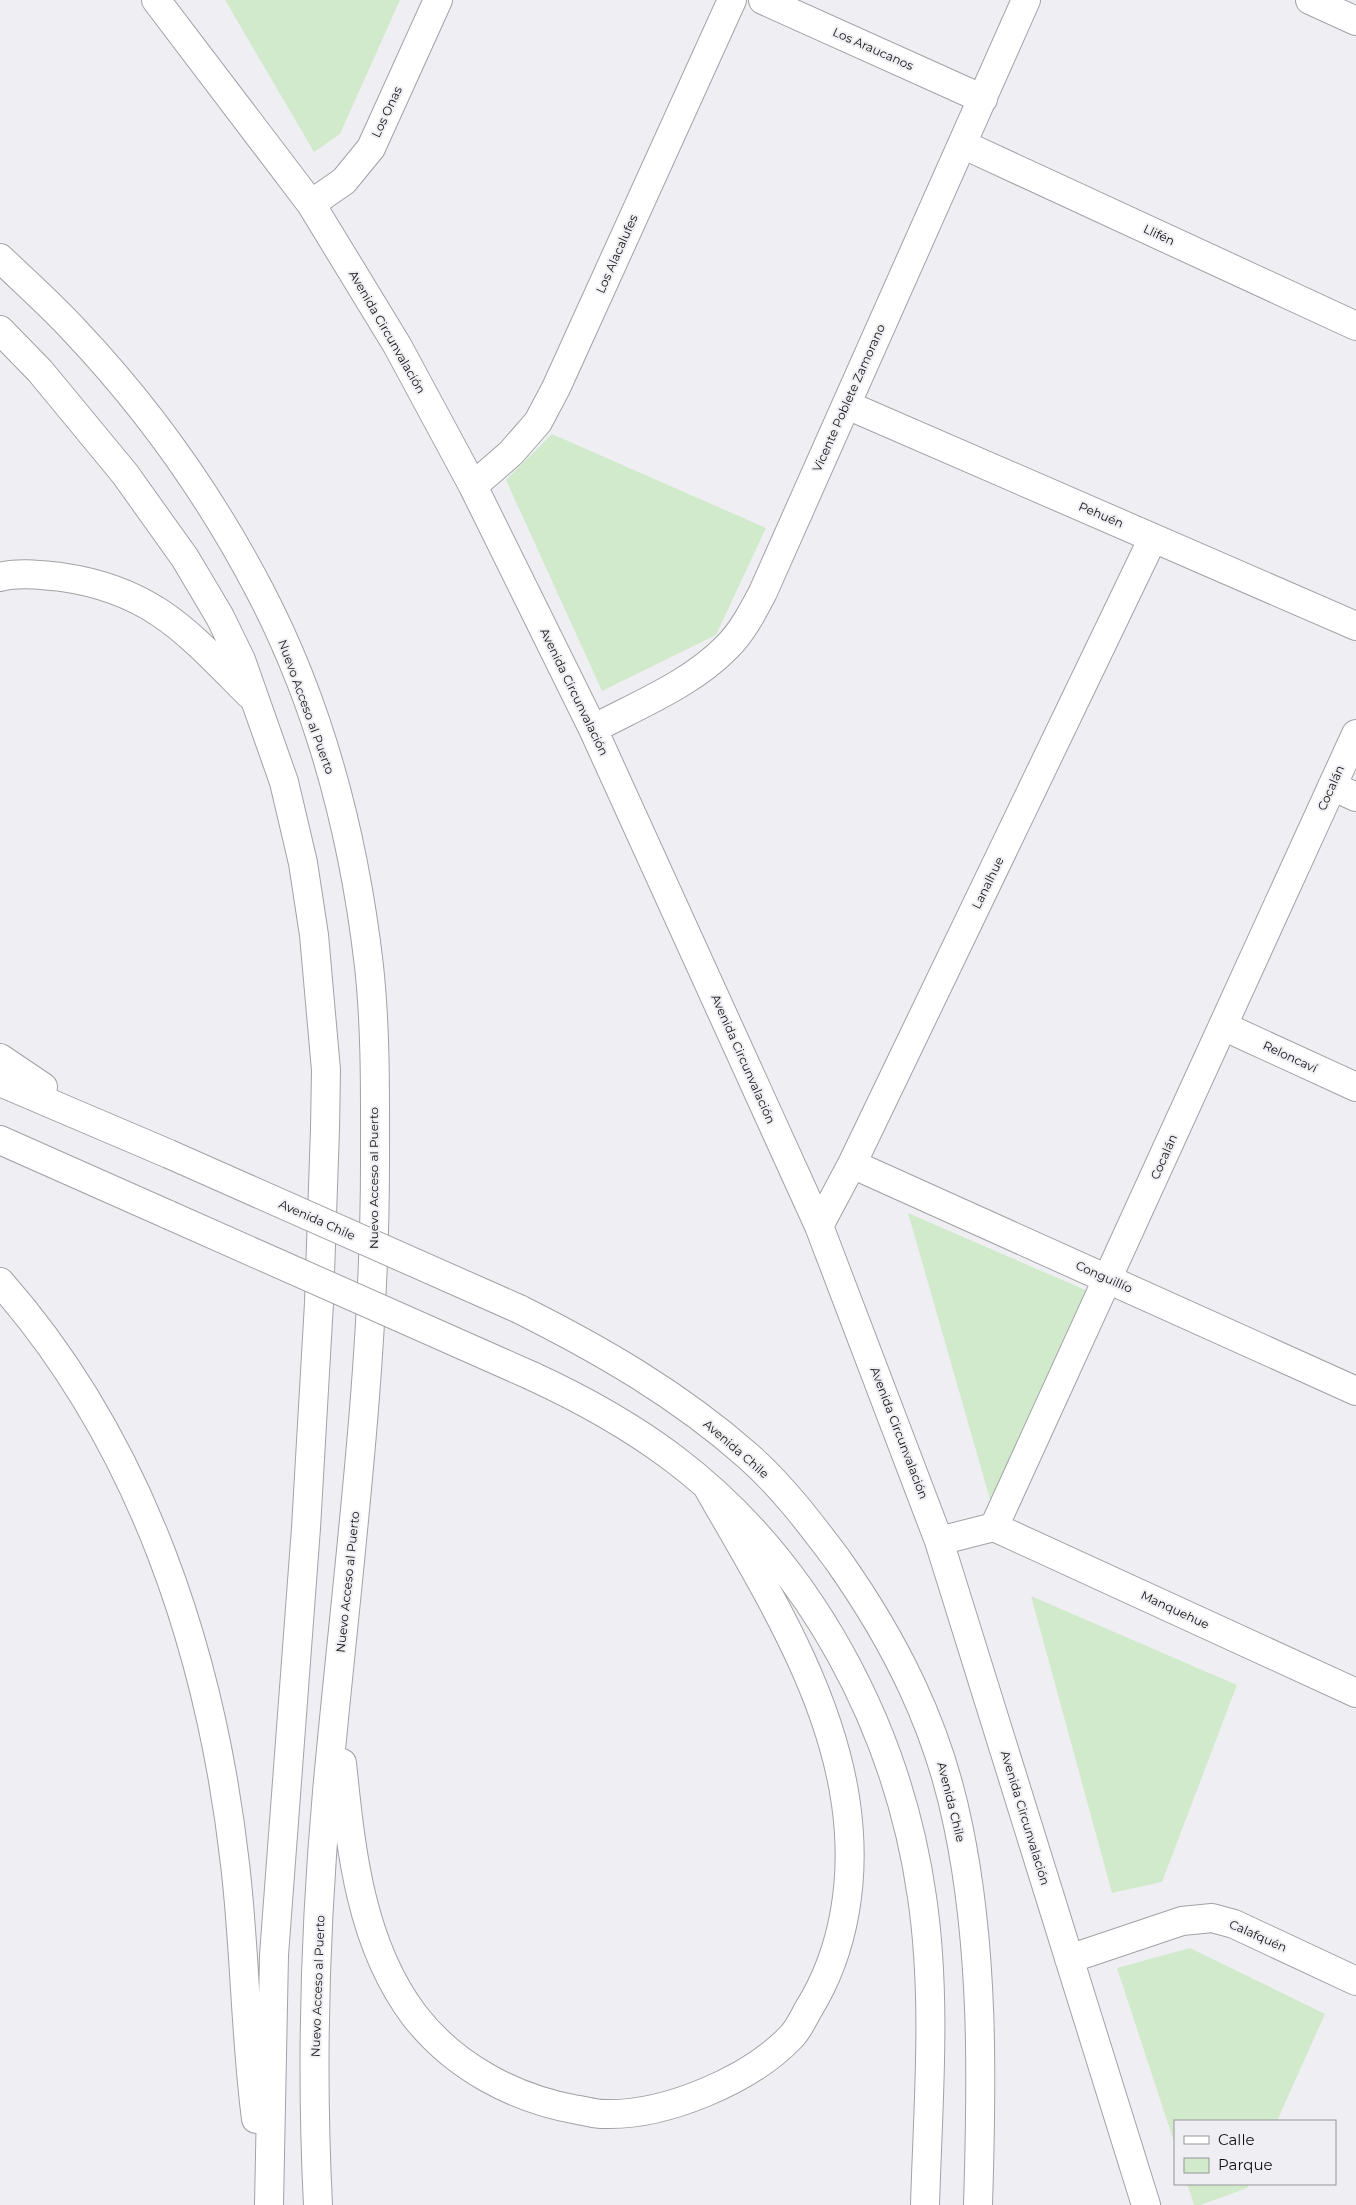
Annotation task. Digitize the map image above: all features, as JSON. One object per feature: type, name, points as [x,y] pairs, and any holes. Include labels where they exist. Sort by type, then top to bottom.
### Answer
[{"type":"main road","name":"Avenida Circunvalación","points":[[156,0],[312,204],[396,346],[472,486],[593,729],[819,1226],[939,1541],[1146,2205]]},
{"type":"main road","name":"Los Onas","points":[[312,204],[344,181],[371,148],[438,0]]},
{"type":"main road","name":"Los Alacalufes","points":[[472,486],[511,453],[538,422],[556,388],[732,0]]},
{"type":"main road","name":"Los Araucanos","points":[[763,0],[983,99]]},
{"type":"main road","name":"Vicente Poblete Zamorano","points":[[593,729],[683,681],[708,665],[728,646],[748,621],[763,592],[847,405],[1026,0]]},
{"type":"main road","points":[[1310,0],[1356,21]]},
{"type":"main road","name":"Llifén","points":[[962,144],[1356,326]]},
{"type":"main road","name":"Nuevo Acceso al Puerto","points":[[0,258],[75,330],[127,391],[176,454],[221,522],[261,593],[295,668],[323,745],[344,819],[359,894],[369,969],[375,1112],[375,1227],[369,1352],[320,1894],[315,2147],[318,2205]]},
{"type":"main road","points":[[0,330],[40,371],[125,474],[185,558],[220,617],[241,660],[284,782],[303,863],[314,935],[326,1070],[318,1302],[306,1518],[274,1955],[268,2202]]},
{"type":"main road","name":"Pehuén","points":[[847,405],[1356,626]]},
{"type":"main road","name":"Lanalhue","points":[[819,1226],[852,1164],[1153,538]]},
{"type":"main road","points":[[0,577],[11,574],[51,576],[87,581],[127,593],[162,613],[188,634],[256,701]]},
{"type":"main road","name":"Cocalán","points":[[994,1528],[1223,1026],[1344,792],[1356,734]]},
{"type":"main road","name":"Reloncaví","points":[[1223,1026],[1356,1088]]},
{"type":"main road","points":[[0,1058],[92,1121]]},
{"type":"main road","name":"Avenida Chile","points":[[0,1082],[169,1154],[519,1309],[585,1342],[677,1400],[750,1457],[785,1494],[821,1538],[882,1626],[906,1670],[942,1764],[958,1824],[975,1930],[978,1994],[978,2205]]},
{"type":"main road","points":[[0,1140],[532,1376],[605,1413],[675,1460],[707,1486],[742,1519],[783,1568],[821,1623],[867,1705],[888,1754],[900,1795],[915,1854],[927,1947],[930,2066],[925,2205]]},
{"type":"main road","name":"Conguillío","points":[[852,1164],[1356,1391]]},
{"type":"main road","points":[[0,1282],[45,1336],[113,1444],[145,1512],[170,1574],[190,1636],[209,1705],[235,1862],[243,1937],[250,2074],[268,2202]]},
{"type":"main road","points":[[336,1702],[349,1826],[365,1914],[389,1972],[415,2015],[450,2052],[497,2085],[549,2105],[603,2114],[658,2108],[710,2091],[752,2069],[792,2036],[822,1987],[841,1934],[848,1891],[849,1840],[839,1764],[824,1718],[806,1673],[776,1608],[707,1486]]},
{"type":"main road","points":[[939,1541],[994,1528]]},
{"type":"main road","name":"Manquehue","points":[[994,1528],[1356,1693]]},
{"type":"main road","name":"Calafquén","points":[[1069,1959],[1182,1922],[1212,1918],[1234,1924],[1356,1980]]},
{"type":"green space","points":[[225,0],[400,0],[340,134],[314,152]]},
{"type":"green space","points":[[552,434],[766,528],[716,635],[602,691],[506,480]]},
{"type":"green space","points":[[908,1213],[1090,1292],[993,1510]]},
{"type":"green space","points":[[1031,1596],[1237,1685],[1162,1882],[1112,1893]]},
{"type":"green space","points":[[1190,1948],[1325,2014],[1277,2120],[1174,2120],[1174,2142],[1117,1968]]},
{"type":"green space","points":[[1187,2185],[1248,2185],[1247,2188],[1201,2205],[1194,2205]]}]
